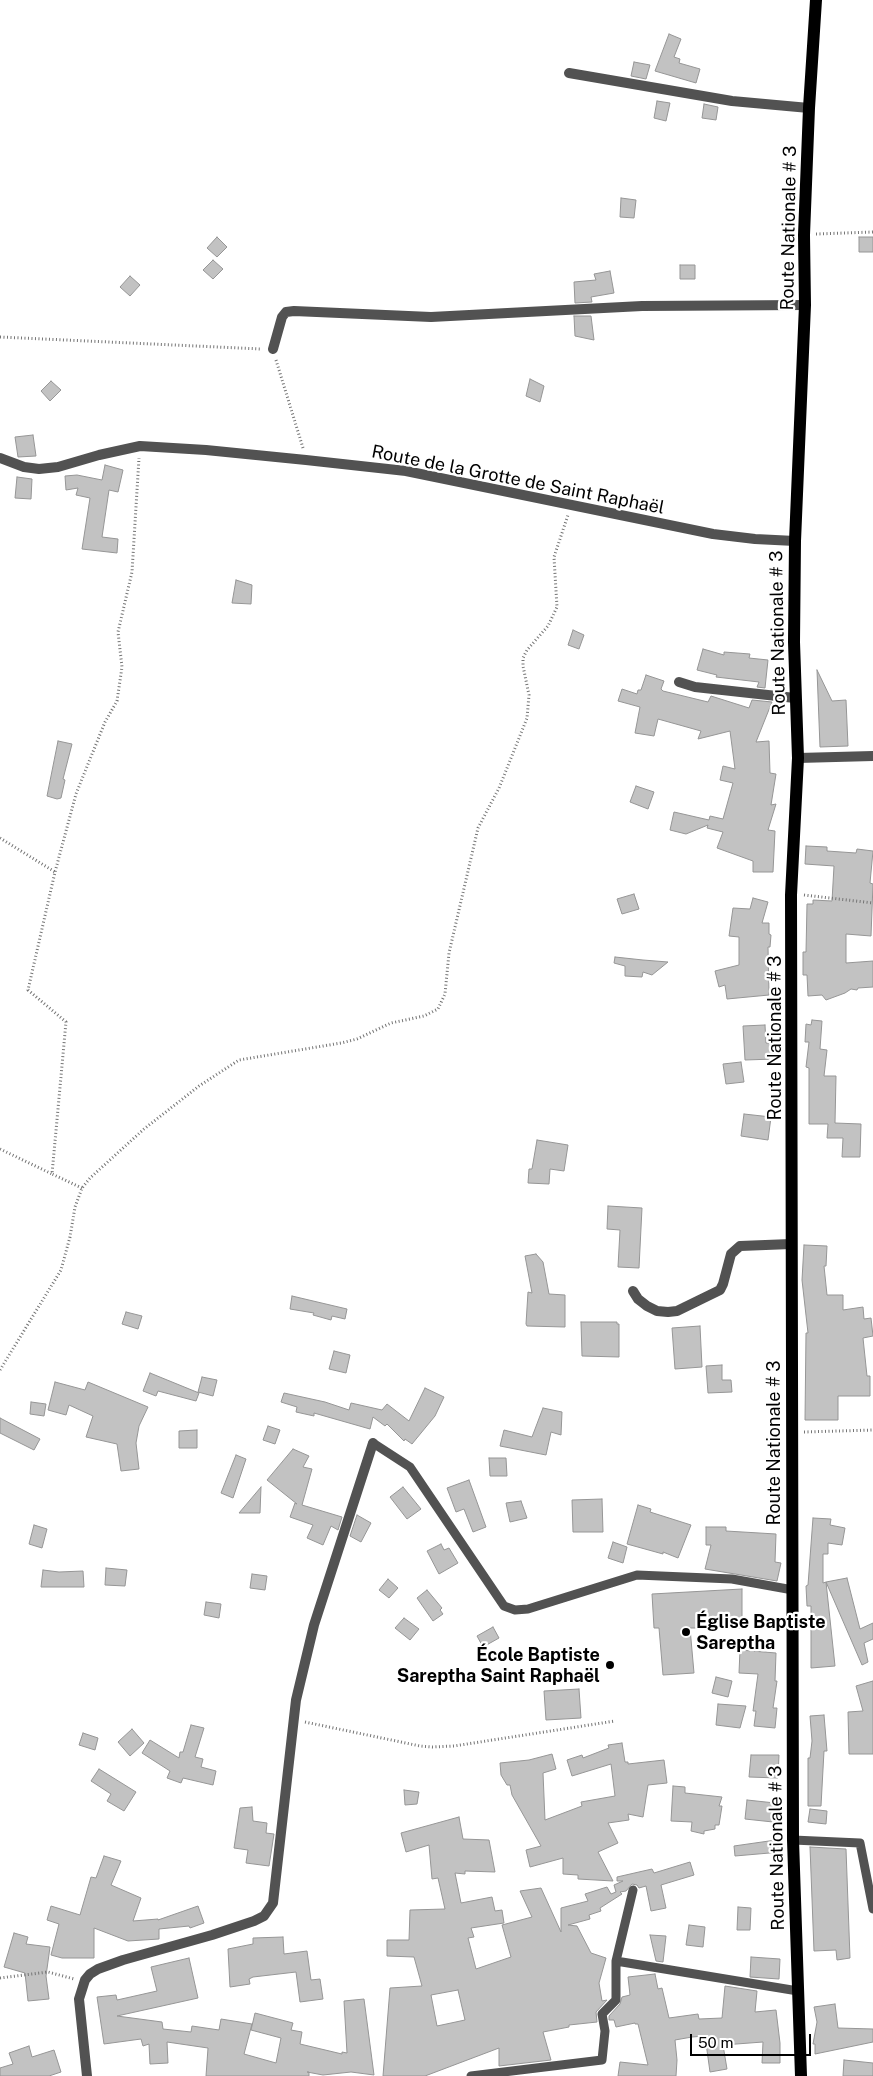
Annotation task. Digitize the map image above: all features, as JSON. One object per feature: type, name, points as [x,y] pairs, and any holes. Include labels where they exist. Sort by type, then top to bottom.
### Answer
[{"type":"main road","name":"Route Nationale # 3","points":[[801,2076],[793,1840],[791,1244],[793,1121],[791,895],[798,758],[795,541],[805,305],[804,235],[816,0]]},
{"type":"street","points":[[569,73],[732,101],[809,108]]},
{"type":"street","points":[[273,350],[282,317],[286,312],[294,311],[431,318],[642,306],[805,305]]},
{"type":"street","name":"Route de la Grotte de Saint Raphaël","points":[[0,458],[24,467],[39,469],[58,467],[140,446],[206,450],[306,460],[406,471],[713,534],[795,541]]},
{"type":"street","points":[[679,682],[696,687],[796,698]]},
{"type":"street","points":[[798,758],[873,756]]},
{"type":"street","points":[[633,1291],[638,1299],[647,1306],[668,1312],[677,1311],[720,1290],[731,1254],[740,1246],[791,1244]]},
{"type":"street","points":[[87,2076],[79,2014],[79,1999],[83,1984],[90,1974],[123,1960],[254,1921],[270,1910],[276,1896],[292,1719],[314,1625],[373,1443]]},
{"type":"lane","points":[[373,1443],[410,1468],[504,1606],[528,1610],[638,1575],[732,1579],[792,1590]]},
{"type":"lane","points":[[793,1840],[860,1843],[873,1908]]},
{"type":"lane","points":[[471,2076],[602,2060],[605,2032],[602,2014],[616,2000],[616,1962],[633,1890]]},
{"type":"lane","points":[[616,1962],[798,1991]]},
{"type":"path","points":[[804,235],[873,232]]},
{"type":"path","points":[[0,337],[273,350],[306,460]]},
{"type":"path","points":[[52,1174],[66,1022],[28,990],[55,872],[76,794],[105,722],[117,701],[122,667],[118,632],[132,572],[140,446]]},
{"type":"path","points":[[0,1370],[62,1270],[75,1207],[82,1188],[90,1178],[144,1129],[198,1086],[239,1060],[357,1039],[391,1023],[424,1016],[438,1009],[445,994],[451,945],[478,828],[503,780],[527,718],[529,695],[523,658],[527,650],[548,626],[557,607],[554,557],[572,504]]},
{"type":"path","points":[[0,838],[55,872]]},
{"type":"path","points":[[791,895],[809,895],[873,903]]},
{"type":"path","points":[[0,1149],[82,1188]]},
{"type":"path","points":[[791,1432],[873,1430]]},
{"type":"path","points":[[292,1719],[432,1747],[454,1746],[615,1721]]},
{"type":"path","points":[[0,1978],[48,1972],[66,1976],[83,1984]]},
{"type":"building","points":[[669,34],[681,39],[674,57],[680,59],[679,63],[700,69],[696,83],[655,71]]},
{"type":"building","points":[[634,62],[650,65],[646,79],[631,76]]},
{"type":"building","points":[[657,101],[670,103],[666,121],[654,118]]},
{"type":"building","points":[[704,104],[718,107],[716,120],[702,118]]},
{"type":"building","points":[[621,198],[636,200],[634,218],[620,217]]},
{"type":"building","points":[[217,237],[227,247],[217,257],[207,248]]},
{"type":"building","points":[[859,237],[873,237],[873,252],[859,252]]},
{"type":"building","points":[[213,260],[223,269],[213,279],[203,270]]},
{"type":"building","points":[[680,265],[695,265],[695,279],[680,279]]},
{"type":"building","points":[[610,271],[614,293],[591,297],[592,302],[575,303],[574,282],[596,280],[594,274]]},
{"type":"building","points":[[130,276],[140,285],[130,296],[120,287]]},
{"type":"building","points":[[574,316],[591,316],[594,340],[575,336]]},
{"type":"building","points":[[530,379],[544,386],[540,402],[526,396]]},
{"type":"building","points":[[51,381],[61,390],[50,401],[41,391]]},
{"type":"building","points":[[33,435],[36,456],[18,457],[15,437]]},
{"type":"building","points":[[105,465],[123,470],[118,492],[109,490],[102,537],[118,539],[117,553],[82,549],[90,498],[76,495],[78,488],[66,490],[65,476],[77,475],[102,480]]},
{"type":"building","points":[[17,477],[32,479],[31,499],[15,498]]},
{"type":"building","points":[[236,580],[252,585],[251,604],[232,603]]},
{"type":"building","points":[[573,630],[584,635],[579,649],[568,645]]},
{"type":"building","points":[[703,649],[724,655],[724,652],[750,654],[749,658],[768,660],[765,688],[757,687],[759,682],[716,677],[717,675],[697,670]]},
{"type":"building","points":[[817,670],[832,701],[846,700],[848,746],[820,747]]},
{"type":"building","points":[[646,675],[664,681],[661,689],[663,691],[708,702],[711,696],[749,708],[752,700],[772,702],[756,742],[769,741],[770,773],[776,774],[771,805],[776,804],[768,830],[775,831],[773,872],[753,872],[753,861],[717,848],[723,832],[707,828],[708,825],[686,834],[670,830],[674,812],[709,820],[710,816],[723,819],[733,783],[720,780],[723,766],[735,769],[730,731],[698,739],[701,731],[658,719],[654,736],[635,733],[640,707],[618,701],[622,689],[637,694],[638,690],[641,690]]},
{"type":"building","points":[[58,741],[72,744],[63,779],[65,780],[61,798],[57,799],[47,796]]},
{"type":"building","points":[[636,786],[654,792],[648,809],[630,802]]},
{"type":"building","points":[[806,846],[827,847],[827,851],[856,853],[857,849],[873,851],[870,883],[873,884],[871,936],[846,934],[846,963],[873,961],[873,987],[858,988],[857,990],[851,989],[826,1000],[822,995],[808,996],[807,975],[803,975],[803,952],[806,952],[807,904],[813,904],[813,900],[832,901],[834,866],[805,864]]},
{"type":"building","points":[[634,894],[639,909],[622,914],[617,899]]},
{"type":"building","points":[[753,898],[768,902],[762,923],[769,923],[769,934],[771,935],[770,947],[768,947],[769,995],[727,999],[725,985],[719,987],[715,971],[739,965],[739,937],[729,936],[733,908],[750,909]]},
{"type":"building","points":[[615,957],[668,962],[652,975],[643,972],[642,977],[625,976],[625,966],[614,963]]},
{"type":"building","points":[[812,1020],[822,1021],[820,1049],[827,1050],[824,1076],[836,1076],[835,1123],[861,1124],[860,1157],[842,1157],[843,1138],[827,1138],[828,1124],[809,1124],[809,1068],[806,1067],[809,1042],[805,1042],[806,1024],[811,1025]]},
{"type":"building","points":[[765,1025],[766,1043],[774,1043],[775,1059],[745,1060],[743,1026]]},
{"type":"building","points":[[741,1062],[744,1082],[726,1084],[723,1064]]},
{"type":"building","points":[[744,1114],[771,1117],[768,1140],[741,1136]]},
{"type":"building","points":[[537,1140],[568,1145],[564,1171],[550,1169],[549,1184],[528,1183],[529,1169],[532,1169]]},
{"type":"building","points":[[608,1206],[642,1208],[639,1268],[618,1267],[620,1230],[607,1229]]},
{"type":"building","points":[[804,1245],[827,1246],[826,1266],[824,1266],[827,1295],[843,1295],[843,1310],[863,1307],[864,1319],[871,1318],[873,1336],[863,1338],[867,1376],[870,1376],[870,1396],[838,1396],[838,1420],[805,1420],[806,1333],[808,1333],[802,1280]]},
{"type":"building","points":[[536,1254],[543,1262],[549,1294],[565,1295],[565,1327],[527,1326],[526,1324],[528,1292],[532,1293],[525,1256]]},
{"type":"building","points":[[292,1296],[347,1309],[345,1319],[332,1316],[331,1320],[313,1315],[314,1313],[290,1309]]},
{"type":"building","points":[[126,1312],[142,1316],[138,1329],[122,1324]]},
{"type":"building","points":[[581,1322],[617,1322],[619,1324],[619,1357],[582,1356]]},
{"type":"building","points":[[700,1326],[702,1367],[675,1369],[672,1328]]},
{"type":"building","points":[[334,1351],[350,1355],[346,1373],[329,1369]]},
{"type":"building","points":[[722,1365],[722,1380],[731,1380],[732,1392],[708,1393],[706,1366]]},
{"type":"building","points":[[150,1373],[199,1393],[196,1401],[158,1391],[156,1396],[143,1391]]},
{"type":"building","points":[[202,1377],[217,1380],[213,1396],[198,1392]]},
{"type":"building","points":[[55,1382],[85,1390],[88,1382],[148,1407],[139,1426],[136,1443],[139,1469],[121,1471],[117,1444],[86,1437],[93,1416],[69,1405],[66,1415],[48,1410]]},
{"type":"building","points":[[425,1388],[444,1397],[435,1416],[412,1444],[405,1439],[404,1441],[387,1424],[385,1426],[373,1417],[370,1429],[314,1413],[314,1416],[296,1412],[297,1407],[281,1402],[284,1393],[325,1402],[349,1410],[351,1403],[382,1410],[387,1404],[409,1421]]},
{"type":"building","points":[[31,1402],[46,1404],[44,1416],[30,1414]]},
{"type":"building","points":[[543,1408],[562,1412],[561,1435],[551,1432],[546,1455],[500,1446],[504,1430],[532,1437]]},
{"type":"building","points":[[0,1418],[40,1439],[34,1450],[0,1433]]},
{"type":"building","points":[[268,1426],[280,1430],[275,1444],[263,1440]]},
{"type":"building","points":[[197,1430],[197,1448],[179,1448],[179,1431]]},
{"type":"building","points":[[293,1449],[309,1456],[303,1467],[312,1469],[302,1505],[342,1517],[338,1530],[331,1526],[323,1545],[307,1538],[313,1525],[290,1517],[295,1503],[297,1504],[267,1480]]},
{"type":"building","points":[[236,1455],[246,1459],[233,1498],[221,1493]]},
{"type":"building","points":[[489,1458],[506,1458],[507,1476],[490,1476]]},
{"type":"building","points":[[469,1480],[486,1527],[473,1532],[464,1509],[456,1512],[447,1488]]},
{"type":"building","points":[[261,1487],[260,1513],[239,1513]]},
{"type":"building","points":[[403,1487],[421,1509],[407,1519],[390,1497]]},
{"type":"building","points":[[602,1499],[603,1532],[573,1532],[572,1500]]},
{"type":"building","points":[[521,1501],[527,1518],[510,1522],[506,1503]]},
{"type":"building","points":[[638,1505],[651,1509],[650,1512],[691,1525],[678,1558],[663,1552],[663,1554],[627,1544]]},
{"type":"building","points":[[357,1515],[371,1523],[361,1542],[350,1536]]},
{"type":"building","points":[[813,1518],[831,1519],[830,1525],[845,1528],[842,1545],[828,1543],[828,1554],[823,1554],[823,1583],[826,1582],[835,1666],[811,1668],[811,1606],[807,1606],[806,1586],[808,1585]]},
{"type":"building","points":[[34,1525],[47,1529],[42,1548],[29,1544]]},
{"type":"building","points":[[706,1527],[726,1527],[726,1531],[776,1534],[775,1562],[781,1563],[777,1581],[705,1569],[711,1545],[706,1545]]},
{"type":"building","points":[[613,1542],[627,1547],[623,1563],[608,1558]]},
{"type":"building","points":[[441,1544],[444,1550],[449,1548],[458,1563],[439,1574],[427,1551]]},
{"type":"building","points":[[106,1568],[127,1570],[125,1586],[105,1585]]},
{"type":"building","points":[[43,1570],[59,1572],[83,1571],[84,1587],[41,1587]]},
{"type":"building","points":[[252,1574],[267,1576],[265,1590],[250,1588]]},
{"type":"building","points":[[847,1578],[860,1629],[873,1623],[873,1639],[864,1643],[868,1662],[862,1665],[826,1582]]},
{"type":"building","points":[[388,1579],[398,1588],[389,1598],[379,1590]]},
{"type":"building","points":[[742,1589],[742,1628],[690,1628],[694,1673],[663,1675],[659,1628],[654,1628],[652,1594]]},
{"type":"building","points":[[427,1590],[442,1608],[440,1610],[443,1614],[433,1621],[417,1598]]},
{"type":"building","points":[[206,1602],[221,1604],[219,1618],[204,1615]]},
{"type":"building","points":[[404,1618],[419,1629],[410,1640],[395,1628]]},
{"type":"building","points":[[493,1627],[499,1638],[483,1647],[477,1636]]},
{"type":"building","points":[[740,1650],[776,1653],[775,1681],[777,1681],[773,1708],[777,1708],[775,1728],[754,1726],[756,1711],[753,1711],[758,1674],[739,1673]]},
{"type":"building","points":[[716,1677],[732,1681],[728,1697],[712,1693]]},
{"type":"building","points":[[873,1681],[873,1754],[849,1754],[848,1712],[863,1711],[856,1686]]},
{"type":"building","points":[[579,1689],[581,1718],[546,1720],[544,1691]]},
{"type":"building","points":[[718,1704],[746,1706],[740,1728],[716,1725]]},
{"type":"building","points":[[824,1715],[827,1751],[824,1751],[821,1806],[808,1806],[808,1758],[810,1758],[812,1741],[810,1716]]},
{"type":"building","points":[[191,1725],[204,1728],[195,1757],[203,1759],[201,1767],[216,1771],[213,1785],[183,1778],[181,1783],[167,1778],[170,1771],[142,1753],[150,1740],[179,1758],[180,1752],[183,1752]]},
{"type":"building","points":[[132,1729],[144,1743],[130,1756],[118,1742]]},
{"type":"building","points":[[83,1733],[98,1738],[95,1750],[79,1745]]},
{"type":"building","points":[[622,1743],[625,1762],[628,1762],[628,1764],[664,1760],[667,1783],[648,1785],[643,1817],[628,1814],[629,1820],[608,1823],[618,1843],[598,1852],[613,1881],[578,1879],[578,1875],[563,1874],[563,1858],[530,1867],[526,1850],[541,1846],[512,1795],[510,1785],[507,1785],[501,1775],[500,1763],[529,1760],[552,1754],[556,1769],[543,1773],[545,1820],[582,1806],[581,1802],[615,1796],[611,1764],[572,1776],[567,1760],[582,1755],[583,1758],[609,1748],[608,1745]]},
{"type":"building","points":[[751,1755],[779,1755],[778,1778],[749,1777]]},
{"type":"building","points":[[99,1769],[136,1792],[124,1811],[107,1801],[111,1794],[91,1781]]},
{"type":"building","points":[[673,1786],[685,1787],[685,1793],[722,1797],[719,1806],[722,1806],[719,1825],[715,1825],[715,1829],[704,1831],[704,1834],[691,1831],[692,1822],[671,1821]]},
{"type":"building","points":[[404,1790],[419,1792],[417,1804],[405,1805]]},
{"type":"building","points":[[747,1800],[775,1803],[773,1822],[745,1819]]},
{"type":"building","points":[[252,1807],[253,1821],[267,1823],[266,1833],[274,1834],[269,1866],[246,1863],[248,1850],[234,1848],[240,1808]]},
{"type":"building","points":[[810,1809],[827,1811],[826,1824],[808,1822]]},
{"type":"building","points":[[459,1817],[463,1839],[489,1840],[495,1872],[465,1871],[465,1874],[455,1873],[461,1903],[492,1897],[495,1911],[502,1910],[504,1923],[471,1928],[474,1937],[468,1938],[476,1969],[511,1957],[502,1925],[532,1917],[520,1891],[541,1888],[561,1932],[561,1908],[588,1901],[585,1894],[607,1887],[611,1894],[616,1892],[614,1885],[623,1881],[617,1881],[617,1877],[652,1869],[654,1873],[690,1862],[694,1875],[661,1885],[666,1908],[651,1911],[646,1886],[639,1888],[637,1885],[632,1884],[626,1891],[620,1892],[622,1894],[600,1908],[601,1911],[589,1915],[590,1919],[568,1925],[577,1926],[591,1953],[606,1958],[599,1983],[602,2001],[607,2000],[596,2012],[597,2022],[569,2025],[569,2027],[543,2032],[551,2060],[499,2066],[499,2048],[425,2076],[383,2076],[390,1988],[422,1986],[414,1957],[387,1956],[387,1940],[409,1940],[410,1910],[445,1909],[438,1878],[432,1879],[429,1845],[406,1852],[401,1833]],"holes":[[[458,1990],[465,2020],[437,2026],[431,1995]]]},
{"type":"building","points":[[776,1840],[781,1852],[735,1856],[734,1846]]},
{"type":"building","points":[[810,1847],[846,1849],[850,1958],[837,1960],[836,1950],[814,1951]]},
{"type":"building","points":[[104,1856],[121,1861],[111,1885],[141,1898],[133,1921],[158,1920],[198,1906],[204,1923],[190,1928],[189,1926],[159,1929],[159,1939],[128,1941],[94,1928],[94,1958],[62,1958],[51,1955],[59,1924],[47,1920],[51,1906],[80,1915],[91,1877],[96,1878]]},
{"type":"building","points":[[738,1907],[751,1908],[750,1930],[737,1930]]},
{"type":"building","points":[[689,1925],[705,1927],[703,1947],[686,1945]]},
{"type":"building","points":[[14,1933],[28,1937],[26,1944],[50,1947],[46,1976],[49,1999],[28,2001],[25,1973],[4,1967]]},
{"type":"building","points":[[650,1935],[666,1936],[663,1962],[656,1961]]},
{"type":"building","points":[[283,1937],[284,1954],[307,1951],[311,1980],[320,1979],[323,1999],[300,2002],[296,1972],[253,1977],[249,1979],[250,1984],[230,1987],[228,1949],[253,1944],[253,1938]]},
{"type":"building","points":[[751,1957],[780,1959],[779,1979],[750,1977]]},
{"type":"building","points":[[189,1958],[198,1998],[117,2016],[162,2022],[163,2029],[191,2032],[192,2026],[219,2030],[221,2019],[252,2024],[244,2054],[276,2063],[281,2038],[251,2030],[255,2013],[293,2023],[291,2030],[302,2032],[300,2044],[342,2054],[342,2052],[347,2053],[344,2001],[364,1999],[374,2075],[351,2072],[323,2075],[309,2072],[309,2076],[206,2076],[208,2048],[167,2042],[168,2063],[150,2064],[149,2044],[143,2046],[141,2039],[104,2044],[97,1997],[116,1995],[117,2000],[157,1991],[151,1967]]},
{"type":"building","points":[[655,1974],[658,1989],[662,1988],[669,2018],[698,2014],[699,2019],[722,2018],[725,1986],[757,1991],[755,2012],[776,2010],[780,2043],[780,2063],[762,2063],[763,2042],[723,2045],[727,2069],[710,2072],[705,2036],[692,2037],[675,2040],[676,2076],[618,2076],[620,2062],[648,2065],[638,2024],[616,2027],[614,2020],[609,2020],[609,2016],[620,2004],[622,1997],[630,1995],[628,1977]]},
{"type":"building","points":[[835,2004],[838,2028],[873,2029],[873,2042],[815,2054],[815,2044],[813,2044],[817,2022],[814,2007]]},
{"type":"building","points":[[29,2046],[32,2057],[54,2050],[61,2072],[49,2076],[0,2076],[0,2068],[13,2064],[9,2053]]},
{"type":"building","points":[[844,2060],[873,2063],[873,2076],[843,2076]]},
{"type":"place","name":"Église Baptiste Sareptha","points":[[686,1632]]},
{"type":"place","name":"École Baptiste Sareptha Saint Raphaël","points":[[610,1665]]}]
